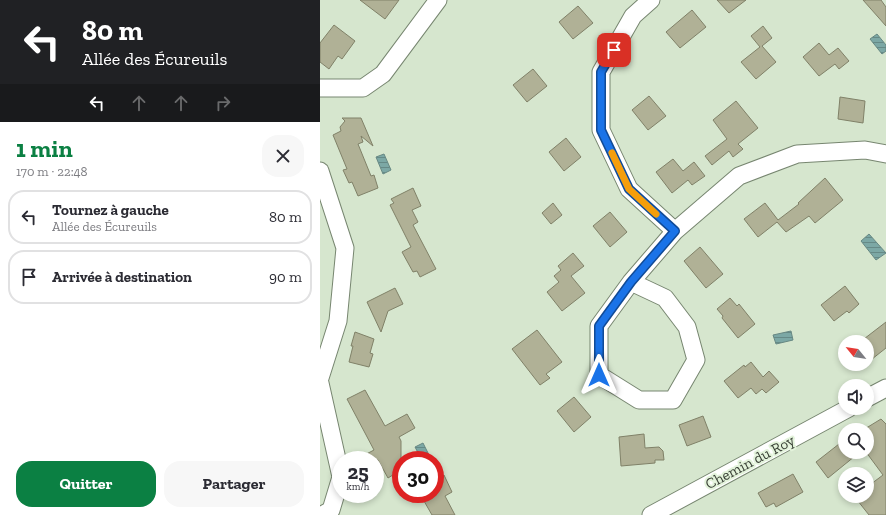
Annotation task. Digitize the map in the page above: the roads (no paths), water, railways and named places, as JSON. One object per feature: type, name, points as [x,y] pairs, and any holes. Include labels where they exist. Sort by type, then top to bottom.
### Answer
[{"type":"street","points":[[320,88],[363,88],[383,74],[438,0]]},
{"type":"street","points":[[651,0],[633,16],[601,72],[601,130],[629,189],[675,231]]},
{"type":"street","points":[[631,282],[665,298],[687,327],[696,360],[673,400],[639,400],[599,375],[599,326],[631,282],[675,231],[739,176],[797,154],[865,150],[886,154]]},
{"type":"street","points":[[320,171],[345,248],[338,321],[320,378]]},
{"type":"street","points":[[320,383],[341,477],[330,510],[322,515]]},
{"type":"street","points":[[874,394],[886,388]]},
{"type":"street","name":"Chemin du Roy","points":[[651,515],[838,414]]},
{"type":"water","points":[[877,34],[886,45],[886,51],[882,54],[870,39]]},
{"type":"water","points":[[384,154],[391,170],[383,174],[376,157]]},
{"type":"water","points":[[869,234],[886,253],[876,260],[861,241]]},
{"type":"water","points":[[791,331],[793,340],[776,344],[773,335]]},
{"type":"water","points":[[423,443],[427,451],[417,451],[415,447]]}]
